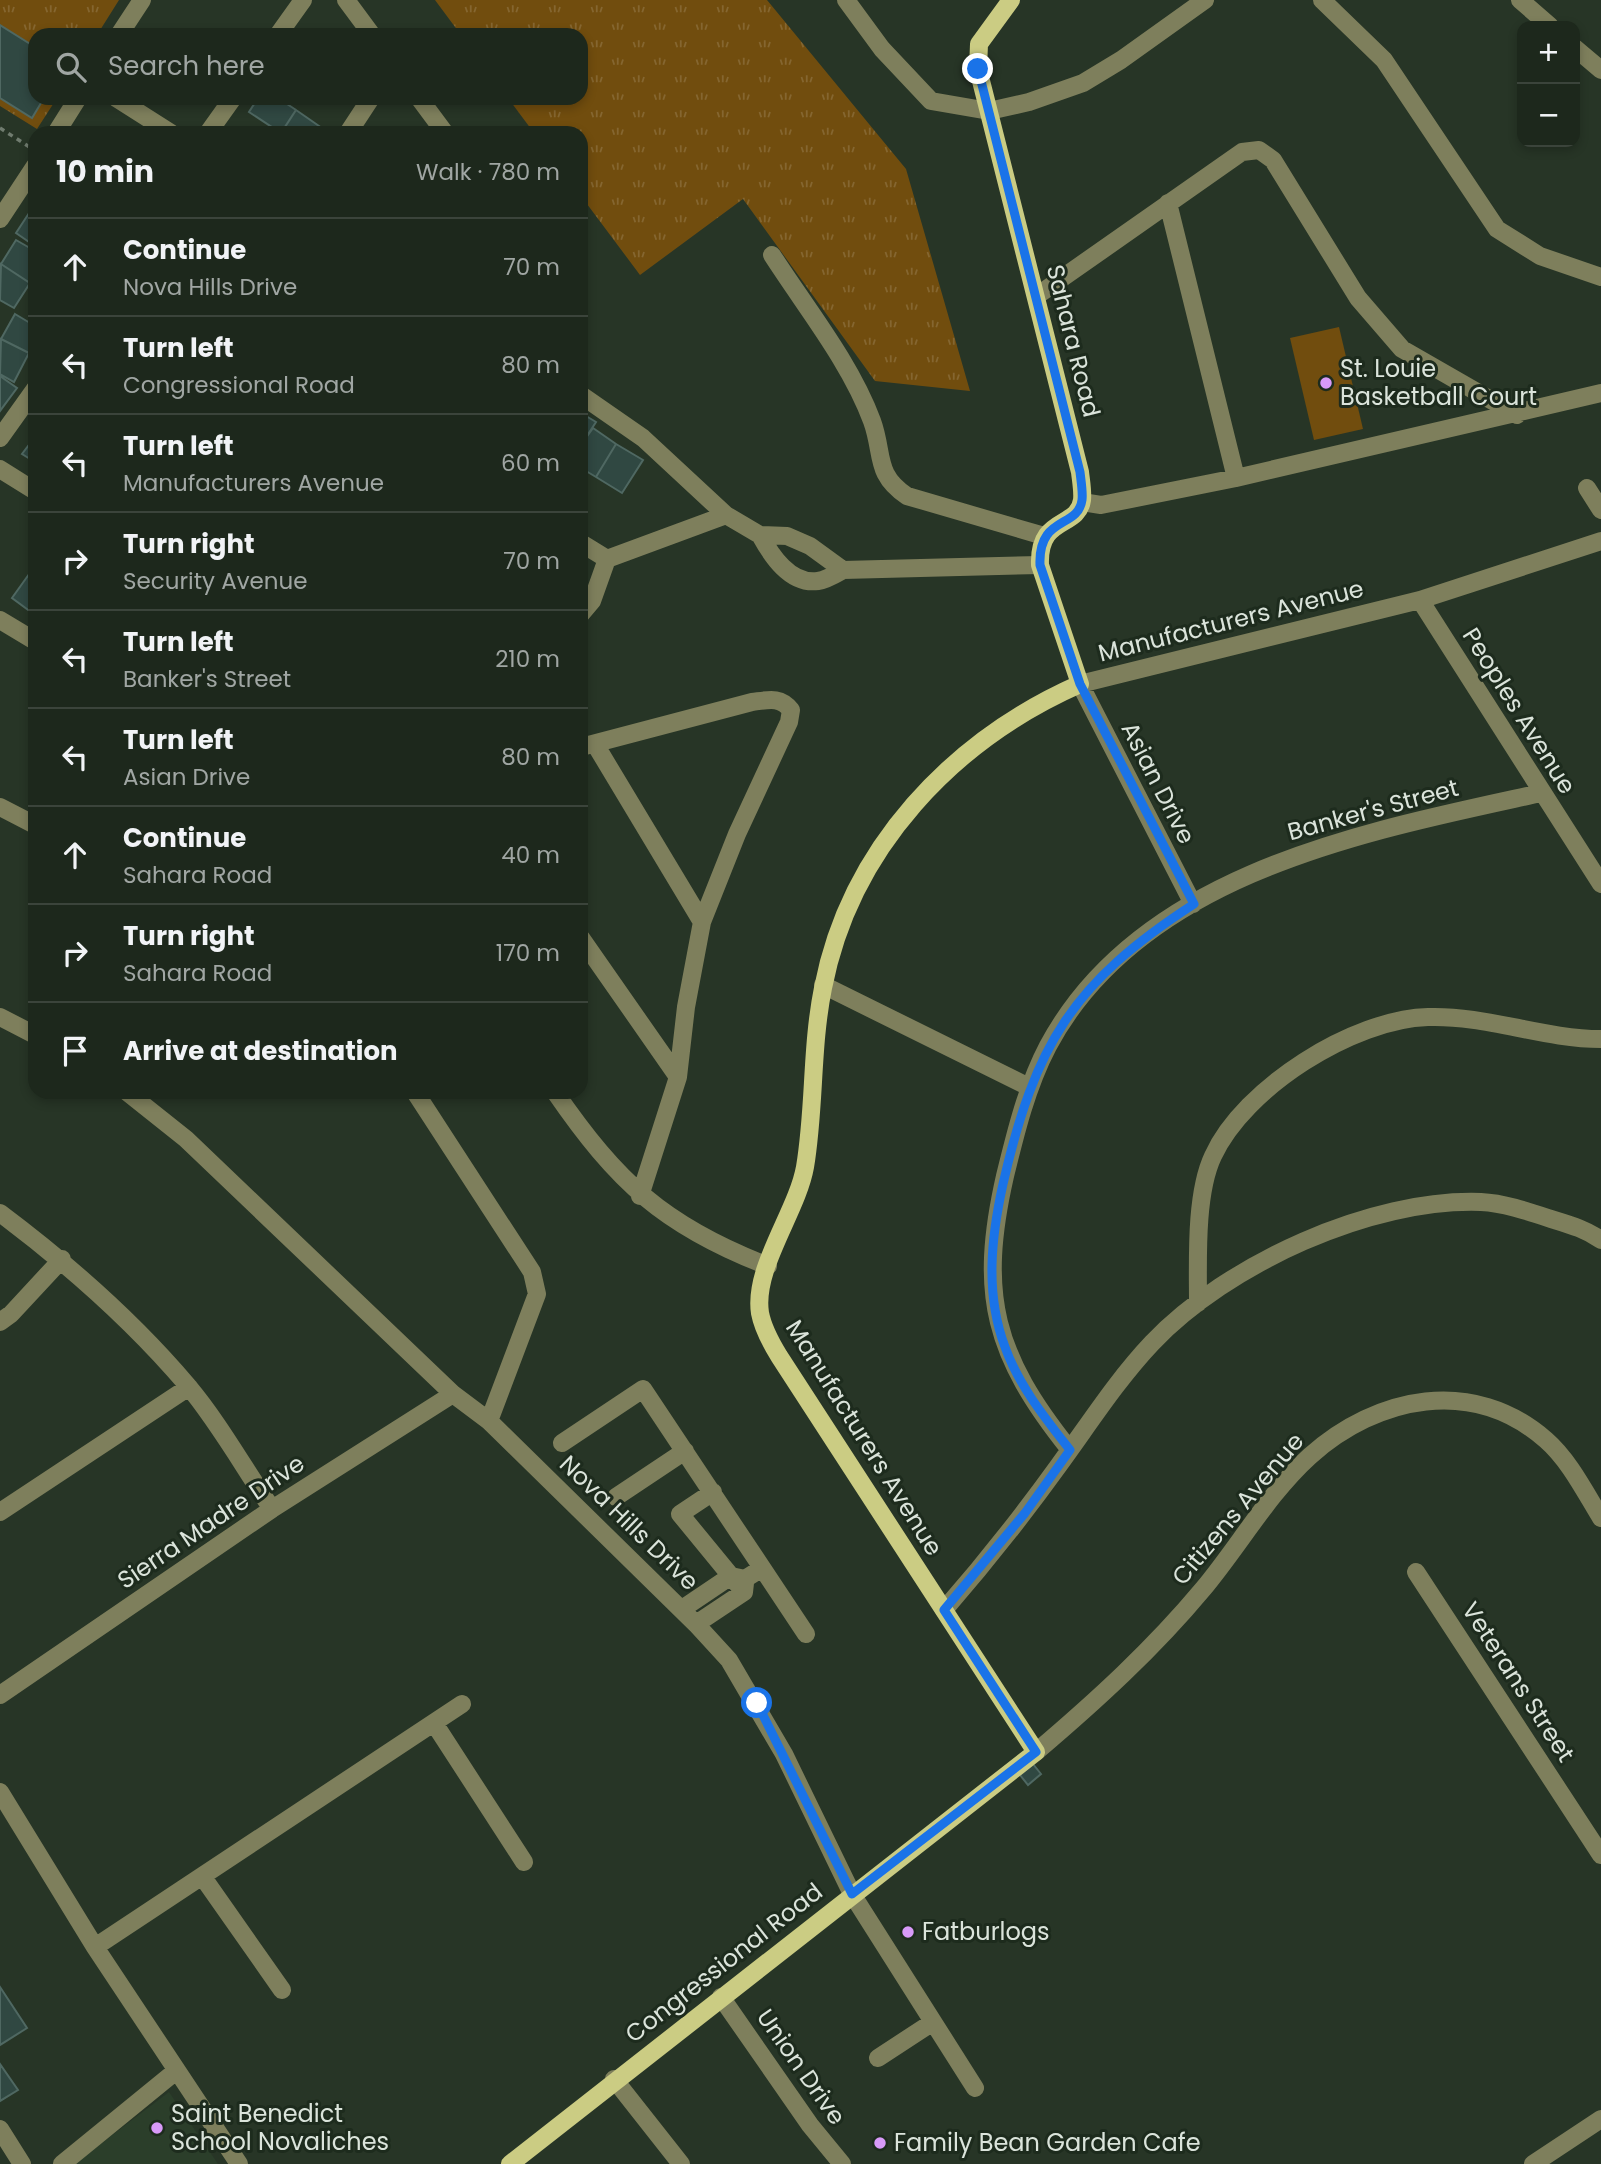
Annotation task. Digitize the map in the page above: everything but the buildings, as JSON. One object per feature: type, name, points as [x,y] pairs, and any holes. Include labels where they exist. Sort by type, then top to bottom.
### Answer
[{"type":"main road","name":"Sahara Road","points":[[1011,0],[979,44],[978,69],[1038,295],[1080,472],[1082,502]]},
{"type":"main road","points":[[1080,684],[1040,565],[1039,545],[1044,536],[1075,513],[1082,502]]},
{"type":"main road","name":"Manufacturers Avenue","points":[[1036,1752],[767,1335],[760,1311],[768,1266],[805,1168],[813,1049],[823,985],[836,941],[858,891],[886,841],[921,794],[962,754],[1003,724],[1080,684]]},
{"type":"main road","name":"Congressional Road","points":[[511,2164],[614,2080],[1036,1752]]},
{"type":"street","points":[[124,28],[142,0]]},
{"type":"street","points":[[283,28],[303,0]]},
{"type":"street","points":[[346,0],[367,28]]},
{"type":"street","points":[[845,0],[882,49],[931,101],[989,111],[1029,102],[1083,83],[1121,60],[1205,0]]},
{"type":"street","points":[[1322,0],[1384,60],[1497,229],[1540,256],[1601,277]]},
{"type":"street","points":[[1520,0],[1544,21]]},
{"type":"street","points":[[1580,52],[1601,70]]},
{"type":"street","points":[[60,126],[74,105]]},
{"type":"street","points":[[127,105],[160,126]]},
{"type":"street","points":[[213,126],[228,105]]},
{"type":"street","points":[[353,126],[367,105]]},
{"type":"street","points":[[424,105],[440,126]]},
{"type":"street","points":[[1038,295],[1242,152],[1259,150],[1273,160],[1358,298],[1402,349],[1517,415]]},
{"type":"street","points":[[0,219],[28,177]]},
{"type":"street","points":[[1168,203],[1236,478]]},
{"type":"street","points":[[772,255],[843,365],[872,422],[883,474],[893,487],[907,496],[1044,536]]},
{"type":"street","points":[[1082,502],[1101,505],[1236,478],[1517,415],[1601,393]]},
{"type":"street","points":[[0,438],[28,399]]},
{"type":"street","points":[[588,400],[643,439],[726,515],[760,535],[787,536],[810,547],[844,570]]},
{"type":"street","points":[[0,469],[28,487]]},
{"type":"street","points":[[1587,488],[1601,510]]},
{"type":"street","points":[[607,559],[726,515]]},
{"type":"street","points":[[760,535],[775,562],[795,576],[817,582],[844,570],[1040,565]]},
{"type":"street","name":"Manufacturers Avenue","points":[[1080,684],[1420,600],[1601,541]]},
{"type":"street","points":[[588,547],[607,559]]},
{"type":"street","points":[[588,606],[607,559]]},
{"type":"street","name":"Peoples Avenue","points":[[1420,600],[1601,884]]},
{"type":"street","points":[[0,620],[28,637]]},
{"type":"street","name":"Asian Drive","points":[[1080,684],[1194,904]]},
{"type":"street","points":[[640,1196],[678,1077],[686,1007],[702,922],[737,834],[789,722],[791,710],[785,703],[773,699],[588,745],[702,922]]},
{"type":"street","name":"Banker's Street","points":[[1070,1450],[1024,1388],[1004,1346],[993,1297],[991,1250],[1014,1138],[1029,1087],[1049,1044],[1093,984],[1123,954],[1194,904],[1284,859],[1324,845],[1541,793]]},
{"type":"street","points":[[0,807],[28,821]]},
{"type":"street","points":[[588,948],[678,1077]]},
{"type":"street","points":[[823,985],[1029,1087]]},
{"type":"street","points":[[0,1017],[28,1031]]},
{"type":"street","points":[[1198,1303],[1204,1191],[1213,1156],[1241,1116],[1275,1082],[1326,1047],[1380,1025],[1427,1017],[1504,1025],[1579,1039],[1601,1039]]},
{"type":"street","name":"Nova Hills Drive","points":[[146,1099],[453,1394],[489,1421],[682,1609],[729,1660],[757,1703],[852,1894],[975,2088]]},
{"type":"street","points":[[420,1099],[537,1283],[537,1294],[489,1421]]},
{"type":"street","points":[[560,1099],[583,1133],[640,1196],[715,1246],[768,1266]]},
{"type":"street","points":[[944,1610],[1008,1534],[1145,1351],[1198,1303],[1273,1257],[1324,1234],[1373,1217],[1430,1206],[1482,1202],[1586,1229],[1601,1240]]},
{"type":"street","points":[[0,1213],[62,1259],[130,1323],[189,1387],[272,1509]]},
{"type":"street","points":[[0,1322],[11,1314],[62,1259]]},
{"type":"street","points":[[0,1512],[189,1387]]},
{"type":"street","points":[[562,1443],[643,1389],[806,1634]]},
{"type":"street","name":"Sierra Madre Drive","points":[[0,1695],[272,1509],[453,1394]]},
{"type":"street","name":"Citizens Avenue","points":[[1036,1752],[1133,1667],[1308,1458],[1339,1432],[1380,1413],[1420,1401],[1449,1398],[1482,1405],[1513,1418],[1546,1440],[1601,1518]]},
{"type":"street","points":[[615,1496],[685,1451]]},
{"type":"street","points":[[713,1492],[680,1514],[740,1582]]},
{"type":"street","points":[[682,1609],[740,1582],[762,1568]]},
{"type":"street","name":"Veterans Street","points":[[1416,1572],[1601,1855]]},
{"type":"street","points":[[696,1624],[740,1582]]},
{"type":"street","points":[[95,1947],[462,1704]]},
{"type":"street","points":[[434,1723],[524,1862]]},
{"type":"street","points":[[0,1792],[95,1947],[240,2164]]},
{"type":"street","points":[[202,1876],[282,1990]]},
{"type":"street","name":"Union Drive","points":[[722,1997],[810,2125],[842,2164]]},
{"type":"street","points":[[878,2058],[933,2022]]},
{"type":"street","points":[[62,2164],[176,2071]]},
{"type":"street","points":[[614,2080],[681,2164]]},
{"type":"street","points":[[1533,2164],[1601,2119]]},
{"type":"street","points":[[0,2130],[22,2164]]},
{"type":"path","points":[[0,128],[28,146]]},
{"type":"shaded area","name":"Saint Benedict School Novaliches","points":[[169,2092],[218,2164],[74,2164]]},
{"type":"green space","points":[[0,0],[119,0],[101,28],[28,28],[28,105],[52,105],[39,126],[32,126],[0,106]]},
{"type":"green space","points":[[435,0],[767,0],[906,169],[970,391],[875,381],[743,199],[640,275],[588,205],[588,126],[529,126],[513,105],[588,105],[588,28],[456,28]]},
{"type":"green space","name":"St. Louie Basketball Court","points":[[1339,327],[1363,429],[1314,440],[1290,338]]},
{"type":"place","name":"St. Louie Basketball Court","points":[[1326,383]]},
{"type":"place","name":"Fatburlogs","points":[[908,1932]]},
{"type":"place","name":"Saint Benedict School Novaliches","points":[[157,2128]]},
{"type":"place","name":"Family Bean Garden Cafe","points":[[880,2143]]},
{"type":"route","points":[[757,1703],[852,1894],[1036,1752],[944,1610],[1025,1513],[1070,1450],[1024,1388],[1004,1346],[993,1297],[991,1250],[1001,1195],[1029,1087],[1049,1044],[1074,1007],[1123,954],[1194,904],[1080,684],[1040,565],[1039,545],[1044,536],[1075,513],[1082,502],[1080,472],[1038,295],[978,69]]}]
